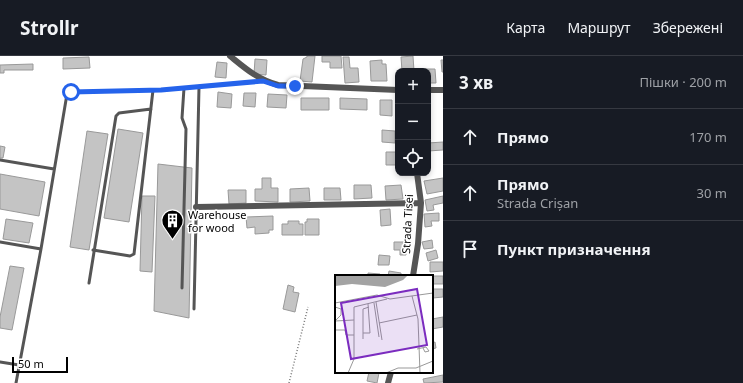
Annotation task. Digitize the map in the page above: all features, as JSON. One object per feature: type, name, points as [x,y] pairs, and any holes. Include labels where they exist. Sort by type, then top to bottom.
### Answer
[{"type":"street","points":[[230,56],[241,67],[263,81],[278,86],[395,90]]},
{"type":"street","points":[[431,90],[443,90]]},
{"type":"street","name":"Strada Tisei","points":[[413,275],[418,244],[421,203],[417,176]]},
{"type":"street","points":[[196,207],[421,203]]},
{"type":"street","points":[[388,383],[390,373]]},
{"type":"lane","points":[[16,383],[41,249],[67,94],[71,92],[184,88],[263,81]]},
{"type":"lane","points":[[194,309],[199,87]]},
{"type":"lane","points":[[182,288],[186,129],[182,118],[184,88]]},
{"type":"lane","points":[[93,250],[130,256],[134,254],[153,90]]},
{"type":"lane","points":[[89,283],[93,250],[116,116],[119,113],[151,109]]},
{"type":"lane","points":[[0,160],[54,169]]},
{"type":"lane","points":[[0,242],[41,249]]},
{"type":"lane","points":[[0,362],[19,365]]},
{"type":"path","points":[[289,383],[308,307]]},
{"type":"building","points":[[307,56],[315,56],[312,82],[300,81],[303,59]]},
{"type":"building","points":[[322,56],[341,56],[342,68],[330,68],[330,62],[322,62]]},
{"type":"building","points":[[413,56],[414,68],[402,68],[401,57]]},
{"type":"building","points":[[89,57],[90,68],[63,69],[63,58]]},
{"type":"building","points":[[343,57],[349,57],[350,68],[358,68],[359,82],[345,83]]},
{"type":"building","points":[[255,59],[267,60],[266,75],[254,74]]},
{"type":"building","points":[[382,60],[382,64],[386,64],[387,81],[371,81],[370,61]]},
{"type":"building","points":[[441,60],[443,60],[443,72],[442,72]]},
{"type":"building","points":[[217,62],[227,63],[226,78],[215,77]]},
{"type":"building","points":[[33,64],[33,70],[4,70],[4,73],[0,73],[0,65]]},
{"type":"building","points":[[431,69],[435,69],[436,83],[431,83]]},
{"type":"building","points":[[218,92],[232,94],[231,108],[217,107]]},
{"type":"building","points":[[244,93],[256,93],[255,107],[243,106]]},
{"type":"building","points":[[268,94],[287,95],[286,108],[267,107]]},
{"type":"building","points":[[301,98],[329,98],[329,110],[301,110]]},
{"type":"building","points":[[340,98],[367,99],[367,110],[340,109]]},
{"type":"building","points":[[380,100],[392,100],[392,116],[380,115]]},
{"type":"building","points":[[118,129],[143,133],[129,222],[104,218]]},
{"type":"building","points":[[382,130],[395,131],[395,143],[382,142]]},
{"type":"building","points":[[87,131],[108,134],[89,250],[70,247]]},
{"type":"building","points":[[443,142],[443,150],[431,151],[431,143]]},
{"type":"building","points":[[0,146],[5,147],[3,158],[0,158]]},
{"type":"building","points":[[386,152],[395,152],[395,165],[386,165]]},
{"type":"building","name":"Warehouse for wood","points":[[158,164],[192,168],[189,318],[154,311]]},
{"type":"building","points":[[0,174],[45,182],[39,216],[0,209]]},
{"type":"building","points":[[262,178],[271,178],[271,188],[278,188],[278,202],[255,201],[255,189],[262,189]]},
{"type":"building","points":[[443,178],[443,191],[427,194],[424,181]]},
{"type":"building","points":[[354,185],[371,185],[372,198],[354,199]]},
{"type":"building","points":[[401,185],[403,199],[386,200],[385,186]]},
{"type":"building","points":[[309,188],[310,201],[290,202],[290,189]]},
{"type":"building","points":[[324,188],[340,188],[341,200],[324,200]]},
{"type":"building","points":[[228,190],[246,190],[246,203],[229,204]]},
{"type":"building","points":[[142,196],[155,196],[152,272],[140,271]]},
{"type":"building","points":[[443,196],[443,203],[433,205],[434,210],[427,211],[425,200]]},
{"type":"building","points":[[390,209],[391,225],[381,226],[380,210]]},
{"type":"building","points":[[439,213],[439,221],[431,221],[432,226],[425,227],[424,214]]},
{"type":"building","points":[[273,216],[273,230],[269,230],[269,233],[255,234],[255,227],[247,228],[246,217]]},
{"type":"building","points":[[6,219],[33,223],[29,243],[3,239]]},
{"type":"building","points":[[307,219],[319,219],[319,235],[305,235],[305,222],[307,222]]},
{"type":"building","points":[[288,221],[299,221],[299,224],[303,224],[303,235],[282,235],[282,224],[288,224]]},
{"type":"building","points":[[432,240],[433,248],[424,249],[422,242]]},
{"type":"building","points":[[394,242],[405,242],[406,255],[400,255],[400,250],[394,250]]},
{"type":"building","points":[[436,250],[438,258],[428,261],[426,253]]},
{"type":"building","points":[[379,255],[390,256],[389,265],[378,265]]},
{"type":"building","points":[[430,262],[443,262],[443,271],[430,272]]},
{"type":"building","points":[[10,266],[24,268],[12,330],[0,328],[0,317]]},
{"type":"building","points":[[389,271],[401,273],[401,275],[388,275]]},
{"type":"building","points":[[368,273],[380,274],[380,275],[368,275]]},
{"type":"building","points":[[433,276],[443,276],[443,284],[433,284]]},
{"type":"building","points":[[288,285],[294,287],[293,292],[299,293],[295,312],[283,309]]},
{"type":"building","points":[[433,289],[443,289],[443,297],[433,298]]},
{"type":"building","points":[[443,317],[443,327],[433,329],[433,319]]},
{"type":"building","points":[[435,342],[436,348],[433,349],[433,343]]},
{"type":"building","points":[[369,373],[379,373],[377,383],[367,381]]},
{"type":"building","points":[[443,375],[443,382],[424,383],[423,379]]},
{"type":"place","name":"Warehouse for wood","points":[[173,240]]},
{"type":"route","points":[[71,92],[161,90],[263,81],[278,86],[295,86]]}]
